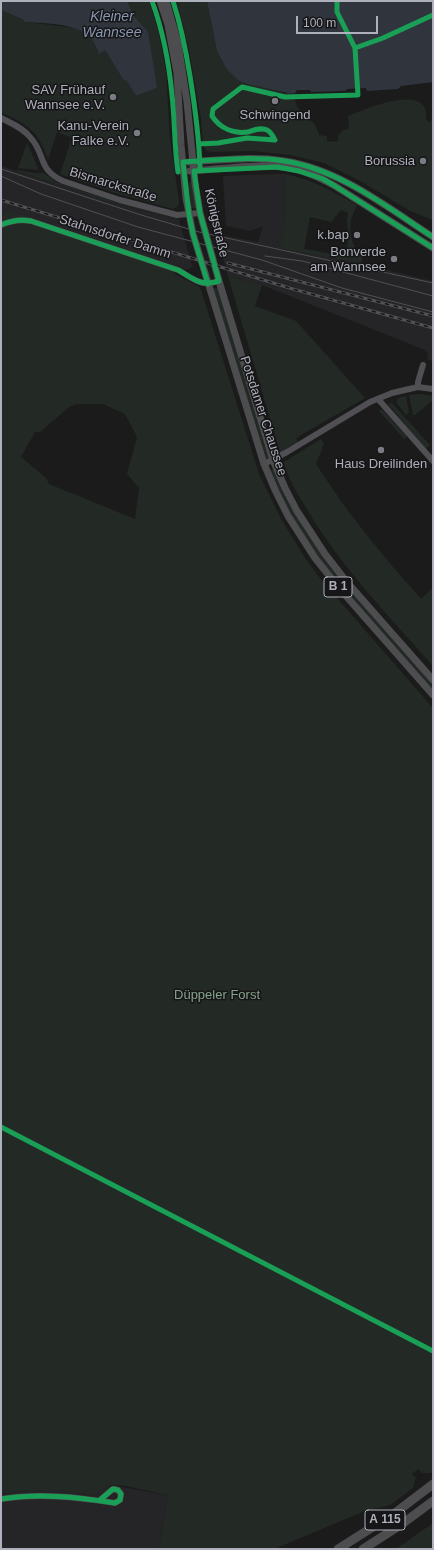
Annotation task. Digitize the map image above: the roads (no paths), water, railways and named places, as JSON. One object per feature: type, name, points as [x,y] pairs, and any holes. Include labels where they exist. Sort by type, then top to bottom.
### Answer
[{"type":"highway","name":"A 115","points":[[338,1549],[395,1513],[433,1484]]},
{"type":"highway","name":"A 115","points":[[363,1549],[433,1502]]},
{"type":"main road","name":"Königstraße","points":[[160,1],[169,32],[177,73],[183,162],[189,215],[208,284]]},
{"type":"main road","name":"Königstraße","points":[[166,1],[178,43],[187,102],[200,213],[219,281]]},
{"type":"main road","points":[[183,162],[264,159],[298,163],[326,172],[359,190],[433,236]]},
{"type":"main road","points":[[216,160],[217,169]]},
{"type":"main road","points":[[184,171],[277,167],[297,170],[323,179],[433,248]]},
{"type":"main road","points":[[354,198],[359,190]]},
{"type":"main road","name":"Potsdamer Chaussee","points":[[219,281],[273,460],[293,504],[325,554],[346,581],[433,680]]},
{"type":"main road","name":"Potsdamer Chaussee","points":[[208,284],[264,464],[288,516],[315,558],[339,588],[433,695]]},
{"type":"street","name":"Bismarckstraße","points":[[1,118],[22,130],[31,138],[46,168],[54,177],[126,202],[177,215],[200,213]]},
{"type":"street","name":"Stahnsdorfer Damm","points":[[1,225],[13,221],[31,221],[178,270],[195,280],[208,284]]},
{"type":"street","points":[[208,284],[219,281]]},
{"type":"street","points":[[418,387],[423,365]]},
{"type":"street","points":[[264,464],[370,402],[392,393],[418,387],[433,389]]},
{"type":"street","points":[[378,399],[433,461]]},
{"type":"street","points":[[1,1499],[30,1495],[100,1500]]},
{"type":"water","name":"Kleiner Wannsee","points":[[1,1],[127,1],[134,16],[148,32],[157,88],[136,96],[126,80],[124,81],[105,50],[99,54],[90,37],[83,32],[68,26],[25,22],[22,19],[1,10]]},
{"type":"water","points":[[207,1],[433,1],[433,82],[401,86],[398,89],[367,91],[366,88],[347,89],[345,91],[311,92],[310,90],[297,90],[295,93],[288,93],[247,84],[238,80],[226,68],[217,51]]},
{"type":"tram line","points":[[1,169],[141,215],[199,232],[433,283]]},
{"type":"tram line","points":[[1,176],[41,194],[138,227],[262,260],[342,288],[433,312]]},
{"type":"tram line","points":[[265,256],[302,261],[433,296]]},
{"type":"railway","points":[[1,200],[293,289],[433,328]]},
{"type":"railway","points":[[228,263],[433,316]]},
{"type":"place","name":"SAV Frühauf Wannsee e.V.","points":[[113,97]]},
{"type":"place","name":"Schwingend","points":[[275,101]]},
{"type":"place","name":"Kanu-Verein Falke e.V.","points":[[137,133]]},
{"type":"place","name":"Borussia","points":[[423,161]]},
{"type":"place","name":"k.bap","points":[[357,235]]},
{"type":"place","name":"Bonverde am Wannsee","points":[[394,259]]},
{"type":"place","name":"Haus Dreilinden","points":[[381,450]]},
{"type":"park label","name":"Düppeler Forst","points":[[217,995]]}]
